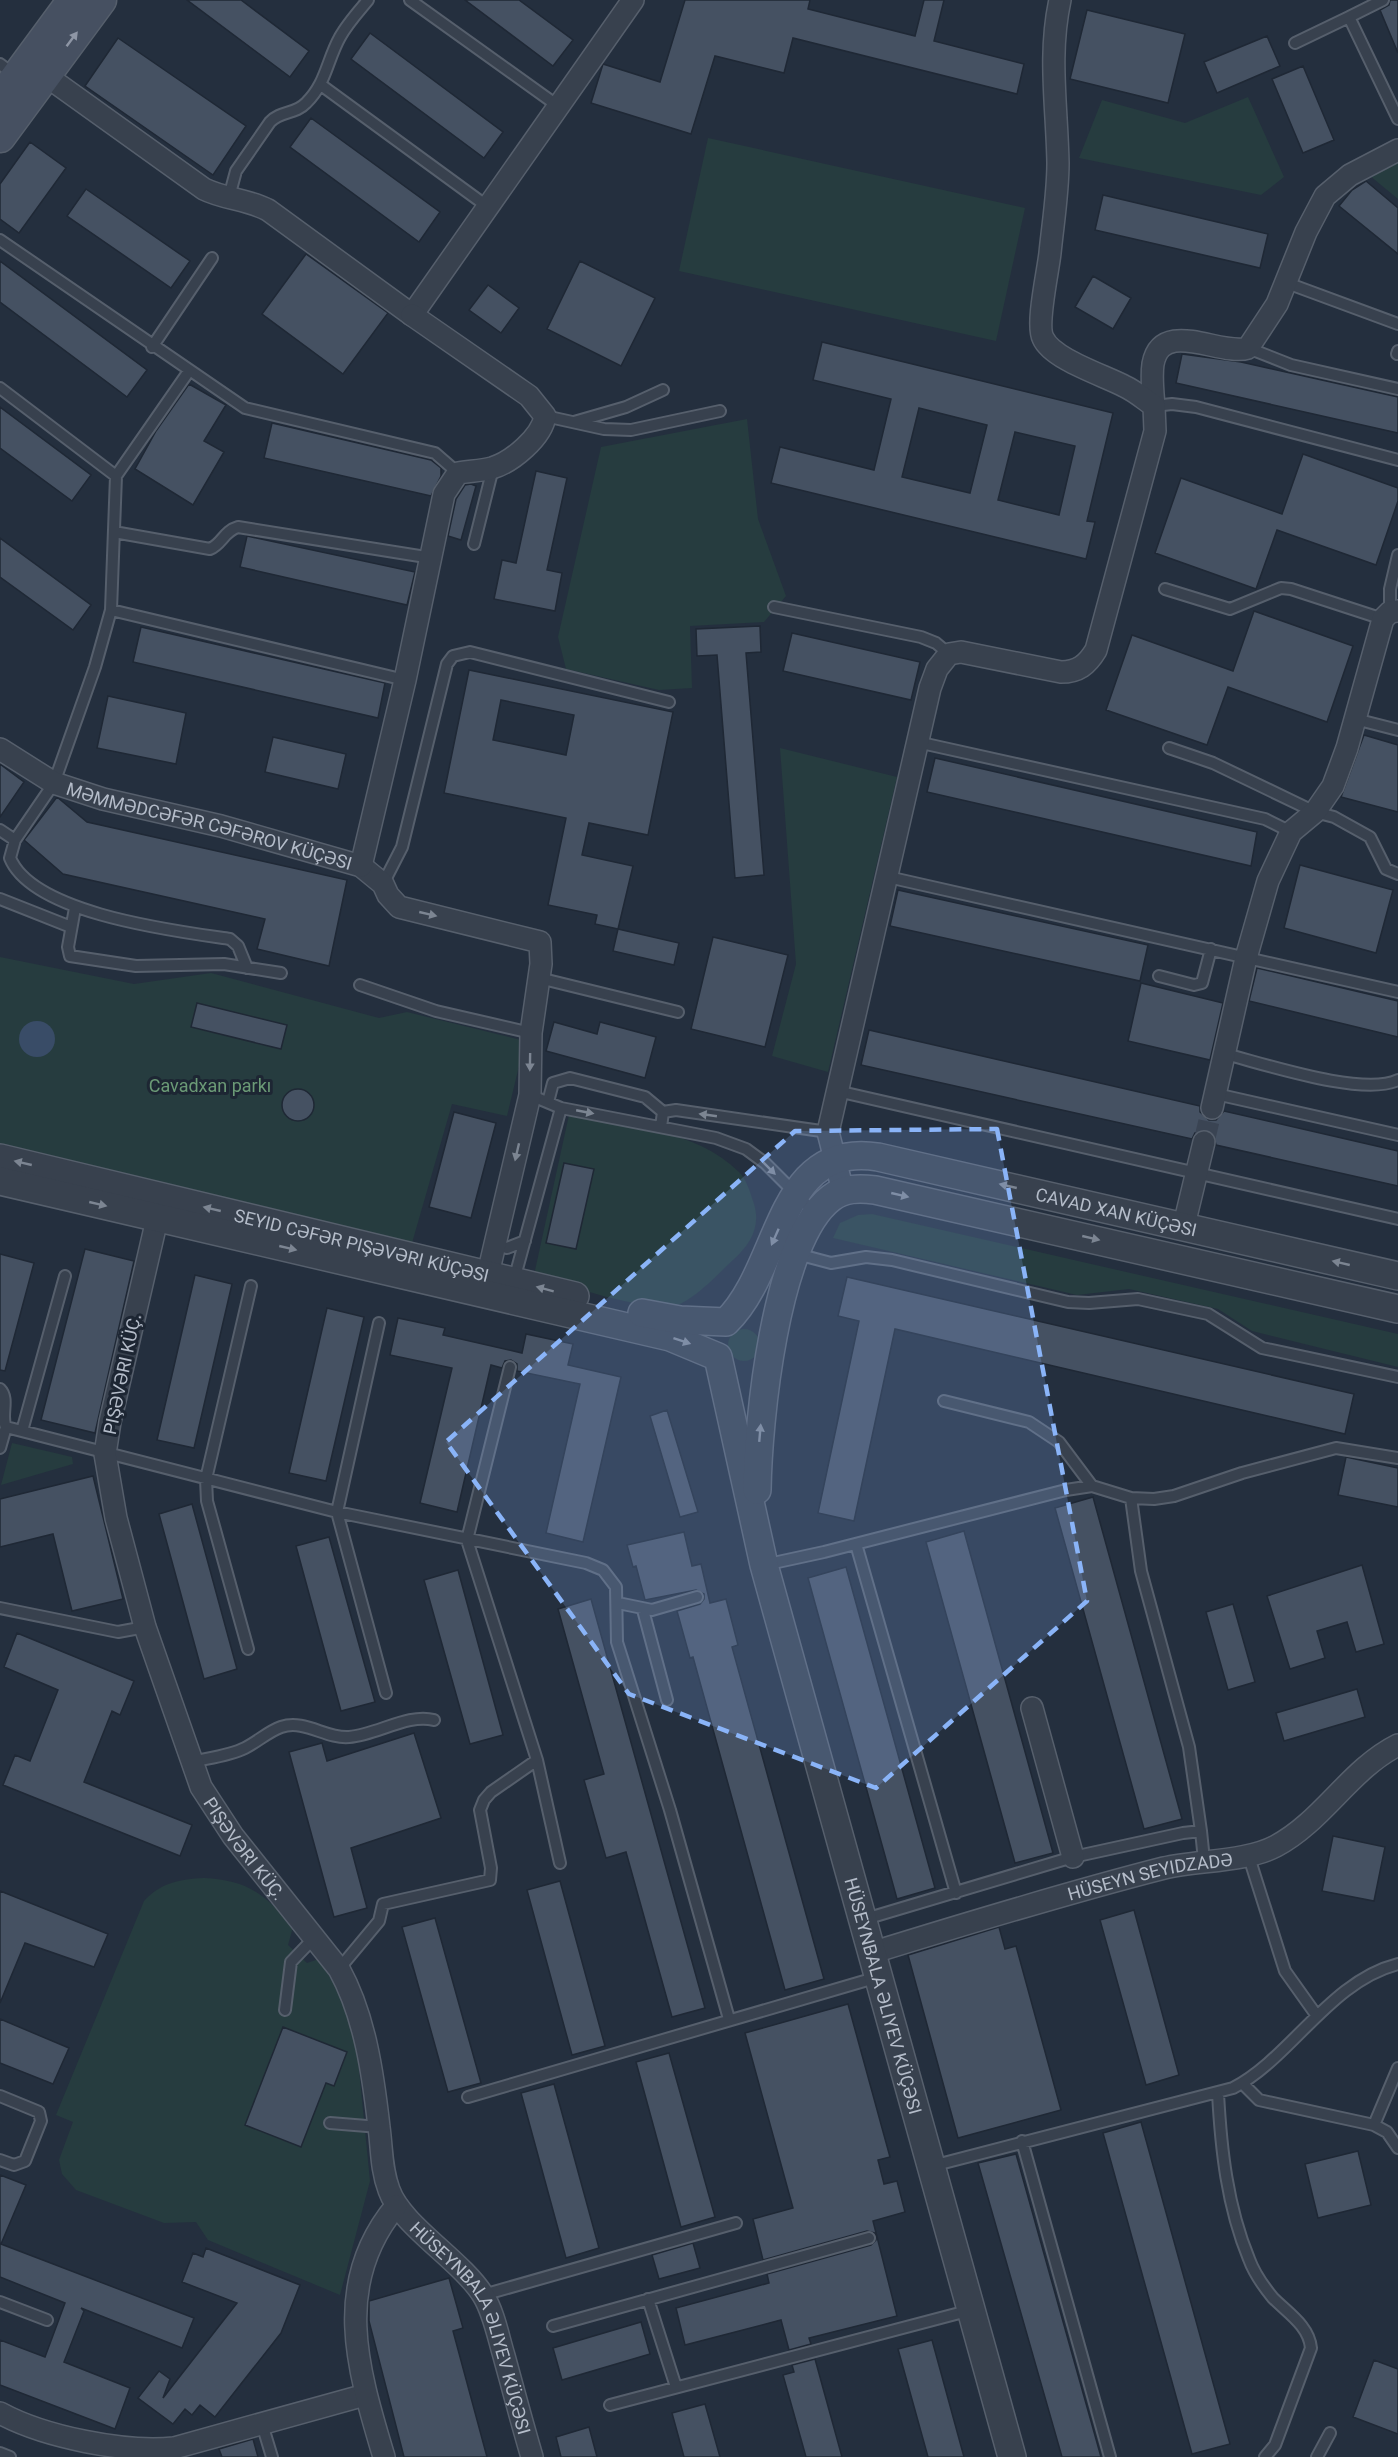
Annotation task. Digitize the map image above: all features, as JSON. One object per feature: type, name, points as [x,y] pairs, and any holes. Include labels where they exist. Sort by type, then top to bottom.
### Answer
[{"type":"main road","points":[[0,137],[19,81],[73,0]]},
{"type":"main road","points":[[19,81],[101,0]]},
{"type":"street","points":[[412,315],[633,0]]},
{"type":"street","points":[[1060,0],[1055,21],[1052,66],[1058,163],[1056,194],[1046,295],[1039,323],[1043,339],[1058,354],[1127,387],[1154,406]]},
{"type":"street","points":[[19,81],[204,189],[257,204],[268,210],[412,315],[529,396],[545,416],[543,426],[529,444],[493,468],[458,473],[444,495],[405,680],[361,866]]},
{"type":"street","points":[[757,1533],[759,1450],[771,1353],[783,1296],[796,1254],[823,1204],[843,1191],[828,1132],[917,742],[937,669],[949,654],[961,652],[1060,672],[1073,672],[1090,661],[1099,639],[1155,431],[1153,365],[1158,354],[1168,342],[1183,340],[1233,350],[1248,348],[1277,304],[1306,232],[1325,196],[1350,175],[1398,150]]},
{"type":"street","points":[[1214,1101],[1246,958],[1268,881],[1291,832],[1315,812],[1333,786],[1390,614]]},
{"type":"street","name":"MƏMMƏDCƏFƏR CƏFƏROV KÜÇƏSI","points":[[0,749],[54,783],[103,799],[221,826],[361,866],[383,884],[388,895],[399,907],[537,939],[541,946],[539,978],[531,1033],[539,1099],[497,1234],[501,1277]]},
{"type":"street","points":[[1184,1225],[1204,1142]]},
{"type":"street","name":"CAVAD XAN KÜÇƏSI","points":[[834,1159],[854,1155],[878,1157],[1184,1225],[1398,1276]]},
{"type":"street","name":"SEYID CƏFƏR PIŞƏVƏRI KÜÇƏSI","points":[[0,1158],[160,1207],[670,1337],[718,1357]]},
{"type":"street","points":[[757,1533],[715,1342],[726,1322],[753,1285],[795,1195],[817,1168],[834,1159]]},
{"type":"street","name":"SEYID CƏFƏR PIŞƏVƏRI KÜÇƏSI","points":[[0,1181],[160,1207],[501,1277],[655,1316],[726,1322]]},
{"type":"street","name":"CAVAD XAN KÜÇƏSI","points":[[843,1191],[874,1190],[1398,1309]]},
{"type":"street","name":"PIŞƏVƏRI KÜÇ.","points":[[160,1207],[110,1422],[105,1454],[116,1518],[145,1627],[201,1787],[221,1820],[339,1969],[350,1988],[364,2032],[380,2127],[382,2166],[396,2206]]},
{"type":"street","points":[[718,1357],[732,1370],[741,1373],[759,1368],[771,1353],[770,1335],[760,1321],[743,1316],[726,1322]]},
{"type":"street","name":"HÜSEYNBALA ƏLIYEV KÜÇƏSI","points":[[757,1533],[1012,2457]]},
{"type":"street","points":[[1032,1708],[1073,1857]]},
{"type":"street","name":"HÜSEYN SEYIDZADƏ","points":[[875,1965],[1148,1872],[1204,1860],[1248,1854],[1276,1846],[1297,1831],[1367,1765],[1398,1745]]},
{"type":"street","points":[[384,2457],[365,2395],[355,2345],[355,2310],[359,2281],[371,2243],[396,2206]]},
{"type":"street","name":"HÜSEYNBALA ƏLIYEV KÜÇƏSI","points":[[396,2206],[442,2250],[483,2295],[495,2326],[532,2457]]},
{"type":"street","points":[[0,2413],[84,2449],[155,2450],[174,2448],[365,2395]]},
{"type":"lane","points":[[229,197],[236,171],[270,122],[276,116],[296,110],[306,104],[321,85],[340,36],[368,0]]},
{"type":"lane","points":[[410,0],[558,106]]},
{"type":"lane","points":[[1295,43],[1383,0]]},
{"type":"lane","points":[[1349,17],[1398,119]]},
{"type":"lane","points":[[321,85],[488,207]]},
{"type":"lane","points":[[0,240],[152,347],[245,408],[435,453],[458,473]]},
{"type":"lane","points":[[152,347],[212,258]]},
{"type":"lane","points":[[1287,283],[1398,324]]},
{"type":"lane","points":[[1248,348],[1290,365],[1398,389]]},
{"type":"lane","points":[[189,371],[116,476],[111,610],[95,667],[54,783],[15,840],[10,858],[20,875],[75,908],[167,930],[230,939],[238,946],[247,968]]},
{"type":"lane","points":[[0,388],[116,476]]},
{"type":"lane","points":[[574,423],[626,407],[663,390]]},
{"type":"lane","points":[[1154,406],[1172,404],[1196,407],[1398,460]]},
{"type":"lane","points":[[545,416],[604,429],[631,430],[720,411]]},
{"type":"lane","points":[[474,544],[493,468]]},
{"type":"lane","points":[[114,532],[210,549],[215,547],[229,529],[238,527],[432,558]]},
{"type":"lane","points":[[1165,589],[1230,609],[1281,588],[1291,589],[1390,614],[1390,589],[1398,555]]},
{"type":"lane","points":[[774,607],[921,637],[936,643],[949,654]]},
{"type":"lane","points":[[111,610],[405,680]]},
{"type":"lane","points":[[383,884],[402,847],[447,664],[453,656],[470,652],[669,702]]},
{"type":"lane","points":[[1355,718],[1398,730]]},
{"type":"lane","points":[[917,742],[1265,819],[1291,832]]},
{"type":"lane","points":[[1169,748],[1233,771],[1315,812],[1334,817],[1370,837],[1386,869],[1398,874]]},
{"type":"lane","points":[[0,830],[15,840]]},
{"type":"lane","points":[[888,877],[1398,992]]},
{"type":"lane","points":[[0,899],[71,927]]},
{"type":"lane","points":[[75,908],[68,947],[70,956],[136,966],[224,964],[281,973]]},
{"type":"lane","points":[[1159,976],[1194,985],[1202,984],[1211,949]]},
{"type":"lane","points":[[539,978],[678,1012]]},
{"type":"lane","points":[[360,986],[436,1011],[531,1033]]},
{"type":"lane","points":[[1225,1054],[1347,1084],[1390,1084],[1398,1080]]},
{"type":"lane","points":[[663,1112],[645,1096],[570,1078],[553,1083],[539,1099],[561,1108],[716,1138],[746,1149],[765,1163],[816,1214]]},
{"type":"lane","points":[[837,1091],[1398,1219]]},
{"type":"lane","points":[[1214,1101],[1398,1135]]},
{"type":"lane","points":[[501,1277],[525,1241],[561,1108]]},
{"type":"lane","points":[[663,1112],[676,1110],[828,1132]]},
{"type":"lane","points":[[661,1127],[663,1112]]},
{"type":"lane","points":[[497,1234],[502,1246],[507,1248],[525,1241]]},
{"type":"lane","points":[[796,1254],[831,1263],[866,1257],[892,1260],[1068,1302],[1089,1303],[1138,1299],[1208,1314],[1262,1347],[1398,1377]]},
{"type":"lane","points":[[22,1431],[65,1276]]},
{"type":"lane","points":[[248,1649],[207,1501],[206,1479],[251,1286]]},
{"type":"lane","points":[[380,1323],[337,1512],[386,1693]]},
{"type":"lane","points":[[510,1367],[467,1540],[537,1760],[560,1863]]},
{"type":"lane","points":[[0,1389],[4,1397],[3,1420],[6,1427],[0,1449]]},
{"type":"lane","points":[[944,1401],[1029,1422],[1059,1442],[1092,1486]]},
{"type":"lane","points":[[6,1427],[337,1512],[586,1563],[603,1570],[616,1587],[617,1642],[670,1810],[729,2019]]},
{"type":"lane","points":[[764,1565],[1066,1490],[1092,1486],[1131,1498],[1174,1496],[1242,1473],[1336,1448],[1398,1458]]},
{"type":"lane","points":[[1131,1498],[1141,1571],[1189,1747],[1204,1860]]},
{"type":"lane","points":[[856,1544],[956,1893]]},
{"type":"lane","points":[[618,1603],[643,1610],[652,1610],[697,1597]]},
{"type":"lane","points":[[0,1608],[118,1632],[145,1627]]},
{"type":"lane","points":[[643,1610],[667,1700]]},
{"type":"lane","points":[[191,1762],[243,1749],[280,1727],[295,1725],[335,1736],[349,1737],[381,1731],[423,1717],[435,1720]]},
{"type":"lane","points":[[339,1969],[379,1921],[383,1904],[490,1880],[492,1868],[480,1810],[484,1800],[491,1792],[537,1760]]},
{"type":"lane","points":[[862,1920],[1073,1857],[1161,1837],[1201,1831]]},
{"type":"lane","points":[[1248,1854],[1285,1971],[1317,2016]]},
{"type":"lane","points":[[285,2010],[291,1962],[314,1938]]},
{"type":"lane","points":[[931,2166],[1218,2093],[1242,2083],[1317,2016],[1372,1974],[1398,1964]]},
{"type":"lane","points":[[468,2097],[729,2019],[875,1965]]},
{"type":"lane","points":[[1374,2125],[1398,2068]]},
{"type":"lane","points":[[1242,2083],[1259,2100],[1374,2125],[1387,2132],[1398,2148]]},
{"type":"lane","points":[[1218,2093],[1224,2175],[1248,2259],[1271,2296],[1310,2338],[1311,2348],[1275,2445],[1265,2457]]},
{"type":"lane","points":[[0,2096],[39,2112],[41,2121],[25,2161],[14,2165],[0,2160]]},
{"type":"lane","points":[[330,2123],[380,2127]]},
{"type":"lane","points":[[1022,2141],[1110,2457]]},
{"type":"lane","points":[[483,2295],[736,2223]]},
{"type":"lane","points":[[553,2326],[869,2238]]},
{"type":"lane","points":[[648,2299],[676,2387]]},
{"type":"lane","points":[[0,2302],[47,2320]]},
{"type":"lane","points":[[610,2405],[971,2310]]},
{"type":"lane","points":[[262,2424],[272,2457]]},
{"type":"lane","points":[[1317,2457],[1330,2433]]},
{"type":"lane","points":[[0,2453],[10,2457]]},
{"type":"highlighted area","points":[[997,1129],[1087,1601],[876,1788],[629,1694],[446,1442],[795,1131]]},
{"type":"green space","points":[[1248,97],[1284,177],[1261,195],[1079,158],[1102,100],[1185,123]]},
{"type":"green space","points":[[708,138],[1025,208],[996,341],[679,271]]},
{"type":"green space","points":[[1398,161],[1398,199],[1369,175]]},
{"type":"green space","points":[[747,419],[758,519],[786,596],[764,622],[690,626],[692,688],[659,690],[566,669],[558,637],[601,447]]},
{"type":"green space","points":[[780,748],[897,777],[828,1072],[772,1056],[796,964]]},
{"type":"green space","name":"Cavadxan parkı","points":[[0,957],[134,984],[211,973],[379,1018],[407,1012],[525,1041],[507,1116],[452,1104],[412,1243],[0,1147]]},
{"type":"green space","points":[[569,1115],[681,1138],[702,1146],[722,1158],[739,1172],[749,1189],[756,1218],[750,1241],[713,1280],[687,1300],[672,1306],[639,1304],[621,1300],[534,1275]]},
{"type":"green space","points":[[872,1214],[1398,1334],[1398,1367],[1252,1331],[1218,1309],[1129,1289],[1077,1295],[833,1238],[840,1223],[858,1215]]},
{"type":"green space","points":[[744,1329],[755,1334],[760,1345],[755,1356],[744,1361],[733,1356],[728,1345],[733,1334]]},
{"type":"green space","points":[[12,1443],[72,1457],[73,1464],[1,1485]]},
{"type":"green space","points":[[204,1878],[219,1879],[244,1886],[255,1891],[274,1906],[293,1927],[288,1945],[307,1963],[319,1959],[347,2006],[357,2049],[370,2181],[340,2295],[208,2240],[196,2222],[164,2223],[76,2190],[62,2174],[59,2160],[73,2122],[56,2115],[144,1901],[157,1890],[171,1883]]},
{"type":"water","points":[[37,1021],[50,1026],[55,1039],[50,1052],[37,1057],[24,1052],[19,1039],[24,1026]]},
{"type":"building","points":[[187,0],[241,0],[309,51],[290,77]]},
{"type":"building","points":[[465,0],[519,0],[573,40],[553,66]]},
{"type":"building","points":[[685,0],[810,0],[808,9],[915,36],[924,0],[944,0],[934,41],[1024,64],[1017,94],[793,38],[784,73],[715,56],[691,134],[591,103],[603,64],[660,82]]},
{"type":"building","points":[[1390,0],[1398,0],[1398,53],[1380,10],[1389,5]]},
{"type":"building","points":[[1087,10],[1185,34],[1168,103],[1070,79]]},
{"type":"building","points":[[370,33],[503,132],[484,158],[351,59]]},
{"type":"building","points":[[1267,36],[1280,66],[1217,93],[1204,62]]},
{"type":"building","points":[[118,38],[246,126],[213,175],[85,86]]},
{"type":"building","points":[[1303,66],[1334,140],[1303,153],[1272,79]]},
{"type":"building","points":[[311,118],[440,212],[419,242],[290,147]]},
{"type":"building","points":[[30,142],[66,168],[19,233],[0,219],[0,184]]},
{"type":"building","points":[[1366,181],[1398,208],[1398,254],[1339,206],[1352,190]]},
{"type":"building","points":[[86,189],[190,261],[171,288],[67,216]]},
{"type":"building","points":[[1103,195],[1268,234],[1260,268],[1095,230]]},
{"type":"building","points":[[306,254],[388,313],[343,374],[262,314]]},
{"type":"building","points":[[0,261],[147,370],[127,397],[0,302]]},
{"type":"building","points":[[580,261],[655,298],[621,366],[547,329]]},
{"type":"building","points":[[1093,276],[1131,298],[1113,329],[1075,307]]},
{"type":"building","points":[[488,285],[519,308],[501,333],[469,310]]},
{"type":"building","points":[[822,342],[1113,413],[1087,521],[1095,522],[1086,559],[771,483],[780,447],[874,470],[891,399],[813,380]],"holes":[[[919,408],[987,425],[970,493],[902,477]],[[1015,432],[1075,446],[1059,515],[998,500]]]},
{"type":"building","points":[[1182,354],[1241,362],[1398,397],[1398,433],[1176,383]]},
{"type":"building","points":[[189,384],[226,405],[204,441],[224,452],[193,505],[135,469],[156,431]]},
{"type":"building","points":[[0,407],[91,475],[72,501],[0,448]]},
{"type":"building","points":[[272,423],[431,460],[441,468],[441,476],[431,496],[264,458]]},
{"type":"building","points":[[1303,454],[1398,488],[1398,501],[1376,565],[1277,530],[1256,589],[1155,553],[1181,478],[1282,514]]},
{"type":"building","points":[[536,471],[567,478],[547,570],[562,573],[555,611],[494,599],[502,560],[516,563]]},
{"type":"building","points":[[465,485],[476,486],[461,540],[448,536],[456,499]]},
{"type":"building","points":[[247,536],[415,572],[407,605],[240,567]]},
{"type":"building","points":[[0,538],[91,605],[73,630],[0,577]]},
{"type":"building","points":[[1254,611],[1353,646],[1327,722],[1228,687],[1207,745],[1106,710],[1132,635],[1233,671]]},
{"type":"building","points":[[760,626],[761,652],[746,653],[764,875],[735,878],[717,655],[697,656],[696,629]]},
{"type":"building","points":[[141,627],[385,683],[378,718],[133,662]]},
{"type":"building","points":[[792,633],[920,662],[911,700],[783,671]]},
{"type":"building","points":[[469,670],[673,712],[648,835],[589,823],[582,855],[633,866],[618,929],[595,924],[597,915],[548,905],[566,818],[444,793]],"holes":[[[501,700],[574,715],[566,755],[493,740]]]},
{"type":"building","points":[[108,696],[186,713],[176,764],[97,748]]},
{"type":"building","points":[[1364,735],[1398,745],[1398,812],[1341,797]]},
{"type":"building","points":[[273,737],[346,754],[338,789],[265,772]]},
{"type":"building","points":[[935,758],[1257,832],[1251,866],[927,792]]},
{"type":"building","points":[[0,764],[24,782],[0,817]]},
{"type":"building","points":[[57,797],[87,822],[347,880],[329,966],[257,949],[265,919],[63,874],[24,840]]},
{"type":"building","points":[[1300,865],[1393,890],[1376,953],[1284,928]]},
{"type":"building","points":[[898,890],[1148,945],[1140,981],[890,926]]},
{"type":"building","points":[[618,929],[679,943],[674,965],[613,951]]},
{"type":"building","points":[[713,937],[788,955],[765,1047],[691,1029]]},
{"type":"building","points":[[1257,968],[1398,1001],[1398,1037],[1249,1001]]},
{"type":"building","points":[[1141,983],[1223,1003],[1210,1060],[1128,1041]]},
{"type":"building","points":[[197,1003],[287,1025],[281,1049],[191,1027]]},
{"type":"building","points":[[554,1022],[597,1034],[600,1022],[656,1037],[645,1078],[546,1051]]},
{"type":"building","points":[[869,1030],[1200,1106],[1200,1112],[1209,1120],[1216,1120],[1224,1111],[1398,1151],[1398,1186],[1216,1145],[1213,1133],[1206,1130],[1195,1133],[1192,1139],[861,1065]]},
{"type":"building","points":[[298,1089],[309,1094],[314,1105],[309,1116],[298,1121],[287,1116],[282,1105],[287,1094]]},
{"type":"building","points":[[454,1112],[496,1123],[471,1218],[429,1207]]},
{"type":"building","points":[[564,1163],[594,1169],[576,1249],[546,1243]]},
{"type":"building","points":[[85,1249],[134,1261],[95,1433],[41,1420]]},
{"type":"building","points":[[0,1254],[34,1263],[5,1371],[0,1370]]},
{"type":"building","points":[[195,1275],[232,1284],[194,1448],[157,1440]]},
{"type":"building","points":[[847,1277],[1354,1394],[1345,1434],[895,1329],[854,1521],[818,1513],[859,1321],[838,1316]]},
{"type":"building","points":[[327,1308],[364,1317],[326,1481],[289,1473]]},
{"type":"building","points":[[398,1318],[445,1328],[443,1335],[522,1353],[526,1334],[573,1344],[568,1365],[621,1377],[583,1542],[546,1533],[580,1384],[517,1371],[517,1364],[511,1360],[505,1361],[502,1368],[491,1365],[457,1512],[420,1503],[452,1368],[390,1355]]},
{"type":"building","points":[[667,1410],[698,1512],[680,1517],[650,1416]]},
{"type":"building","points":[[1346,1457],[1398,1468],[1398,1507],[1338,1495]]},
{"type":"building","points":[[93,1476],[123,1599],[72,1611],[53,1534],[0,1547],[0,1499]]},
{"type":"building","points":[[1093,1497],[1182,1819],[1144,1829],[1055,1508]]},
{"type":"building","points":[[192,1504],[237,1669],[204,1679],[159,1514]]},
{"type":"building","points":[[964,1531],[1053,1853],[1015,1863],[926,1542]]},
{"type":"building","points":[[684,1532],[692,1566],[701,1564],[710,1603],[726,1599],[738,1645],[732,1647],[824,1979],[785,1990],[693,1657],[690,1658],[677,1611],[700,1604],[704,1599],[704,1594],[696,1590],[645,1600],[636,1566],[633,1567],[627,1545]]},
{"type":"building","points":[[329,1537],[375,1702],[341,1711],[296,1546]]},
{"type":"building","points":[[1362,1565],[1384,1644],[1356,1652],[1347,1622],[1317,1631],[1325,1658],[1290,1669],[1267,1596]]},
{"type":"building","points":[[846,1567],[935,1888],[897,1899],[808,1578]]},
{"type":"building","points":[[458,1570],[503,1735],[470,1744],[424,1580]]},
{"type":"building","points":[[591,1599],[705,2008],[672,2017],[626,1852],[606,1858],[584,1780],[604,1774],[558,1609]]},
{"type":"building","points":[[1233,1604],[1255,1682],[1228,1690],[1206,1612]]},
{"type":"building","points":[[17,1633],[134,1681],[120,1715],[112,1711],[84,1782],[192,1825],[180,1856],[3,1785],[15,1755],[30,1761],[58,1690],[4,1667]]},
{"type":"building","points":[[1357,1689],[1365,1717],[1284,1741],[1276,1713]]},
{"type":"building","points":[[414,1733],[441,1818],[351,1848],[367,1908],[334,1917],[289,1752],[322,1743],[327,1761]]},
{"type":"building","points":[[1333,1836],[1385,1847],[1374,1901],[1322,1891]]},
{"type":"building","points":[[560,1881],[605,2046],[572,2055],[527,1890]]},
{"type":"building","points":[[0,1891],[108,1934],[94,1967],[25,1943],[0,2003]]},
{"type":"building","points":[[1134,1910],[1179,2075],[1146,2085],[1100,1920]]},
{"type":"building","points":[[435,1918],[481,2083],[448,2092],[402,1927]]},
{"type":"building","points":[[999,1927],[1005,1949],[1016,1946],[1061,2110],[958,2138],[908,1955]]},
{"type":"building","points":[[848,2004],[890,2157],[878,2160],[884,2184],[897,2181],[905,2212],[873,2221],[897,2316],[809,2338],[811,2344],[789,2350],[781,2320],[685,2345],[676,2308],[769,2283],[767,2274],[871,2245],[876,2240],[875,2233],[867,2231],[763,2260],[753,2219],[793,2208],[745,2033]]},
{"type":"building","points":[[0,2019],[69,2048],[53,2084],[0,2063]]},
{"type":"building","points":[[283,2027],[347,2052],[334,2086],[326,2083],[301,2147],[245,2125]]},
{"type":"building","points":[[669,2053],[715,2217],[681,2227],[636,2062]]},
{"type":"building","points":[[554,2084],[599,2248],[566,2258],[521,2093]]},
{"type":"building","points":[[1141,2122],[1230,2444],[1192,2454],[1103,2133]]},
{"type":"building","points":[[1358,2151],[1371,2205],[1318,2218],[1305,2164]]},
{"type":"building","points":[[1016,2154],[1101,2457],[1062,2457],[978,2163]]},
{"type":"building","points":[[0,2175],[26,2185],[1,2244],[194,2318],[182,2348],[81,2308],[84,2311],[64,2362],[130,2388],[115,2429],[0,2385],[0,2340],[45,2357],[65,2303],[0,2277]]},
{"type":"building","points":[[693,2243],[700,2268],[659,2279],[652,2255]]},
{"type":"building","points":[[206,2248],[300,2285],[281,2333],[215,2417],[200,2405],[192,2415],[185,2409],[173,2424],[138,2398],[159,2371],[170,2379],[163,2398],[237,2303],[182,2282],[193,2253],[203,2257]]},
{"type":"building","points":[[449,2278],[463,2328],[453,2331],[487,2457],[404,2457],[369,2321],[369,2301]]},
{"type":"building","points":[[641,2322],[650,2354],[562,2380],[553,2348]]},
{"type":"building","points":[[932,2340],[964,2457],[928,2457],[898,2349]]},
{"type":"building","points":[[815,2359],[842,2457],[806,2457],[783,2375],[794,2372],[792,2365]]},
{"type":"building","points":[[1374,2360],[1398,2369],[1398,2434],[1353,2417]]},
{"type":"building","points":[[705,2404],[720,2457],[684,2457],[672,2413]]},
{"type":"building","points":[[589,2427],[597,2457],[561,2457],[556,2437]]},
{"type":"building","points":[[253,2439],[258,2457],[222,2457],[219,2449]]},
{"type":"tunnel","points":[[1204,1142],[1212,1108]]}]
